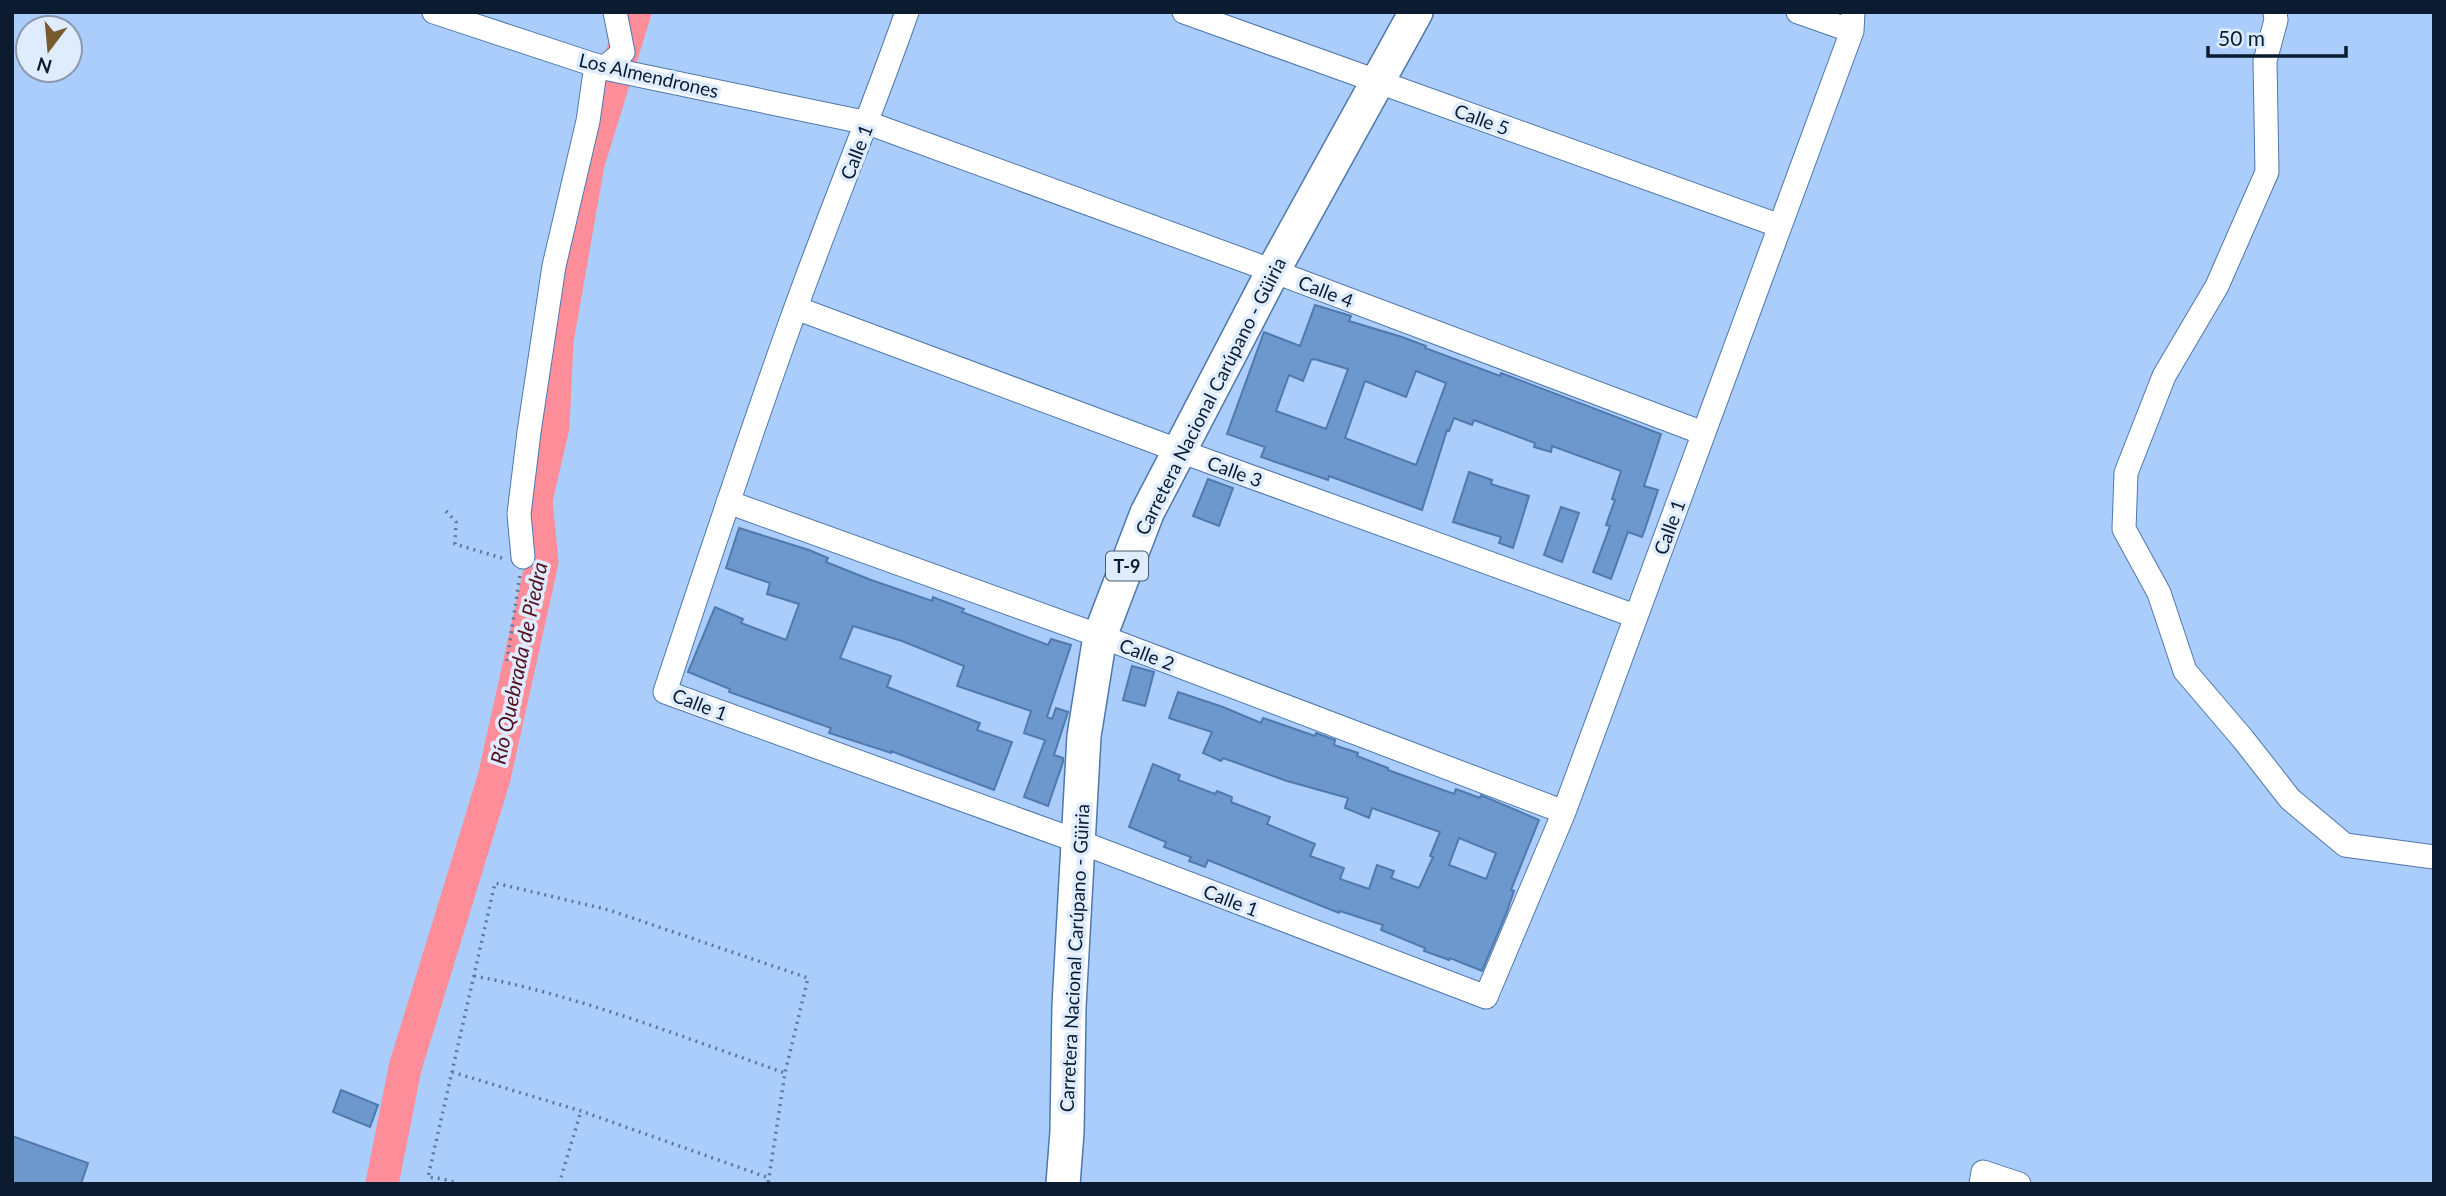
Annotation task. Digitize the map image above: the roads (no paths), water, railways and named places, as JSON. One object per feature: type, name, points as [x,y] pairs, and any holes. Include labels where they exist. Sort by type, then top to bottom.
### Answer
[{"type":"highway","name":"Carretera Nacional Carúpano - Güiria","points":[[1063,1184],[1067,1132],[1069,1006],[1084,736],[1100,636],[1147,513],[1273,271],[1416,12]]},
{"type":"street","name":"Los Almendrones","points":[[434,12],[600,67],[868,123]]},
{"type":"street","points":[[523,557],[519,514],[554,266],[600,67],[623,52],[615,12]]},
{"type":"street","name":"Calle 1","points":[[908,12],[796,308],[665,692],[1080,842],[1486,997],[1564,812],[1853,22]]},
{"type":"street","name":"Calle 5","points":[[1184,12],[1780,226]]},
{"type":"street","points":[[1798,12],[1853,22]]},
{"type":"street","points":[[2275,12],[2276,20],[2265,61],[2267,172],[2217,286],[2164,376],[2126,472],[2123,529],[2160,593],[2185,671],[2290,799],[2345,845],[2434,858]]},
{"type":"street","name":"Calle 4","points":[[868,123],[1273,271],[1703,433]]},
{"type":"street","name":"Calle 3","points":[[796,308],[1635,616]]},
{"type":"street","name":"Calle 2","points":[[728,502],[1100,636],[1564,812]]},
{"type":"street","points":[[1980,1184],[1983,1172],[2019,1184]]},
{"type":"waterway","name":"Río Quebrada de Piedra","points":[[382,1184],[405,1068],[494,778],[542,562],[536,500],[553,427],[557,341],[588,164],[635,12]]}]
